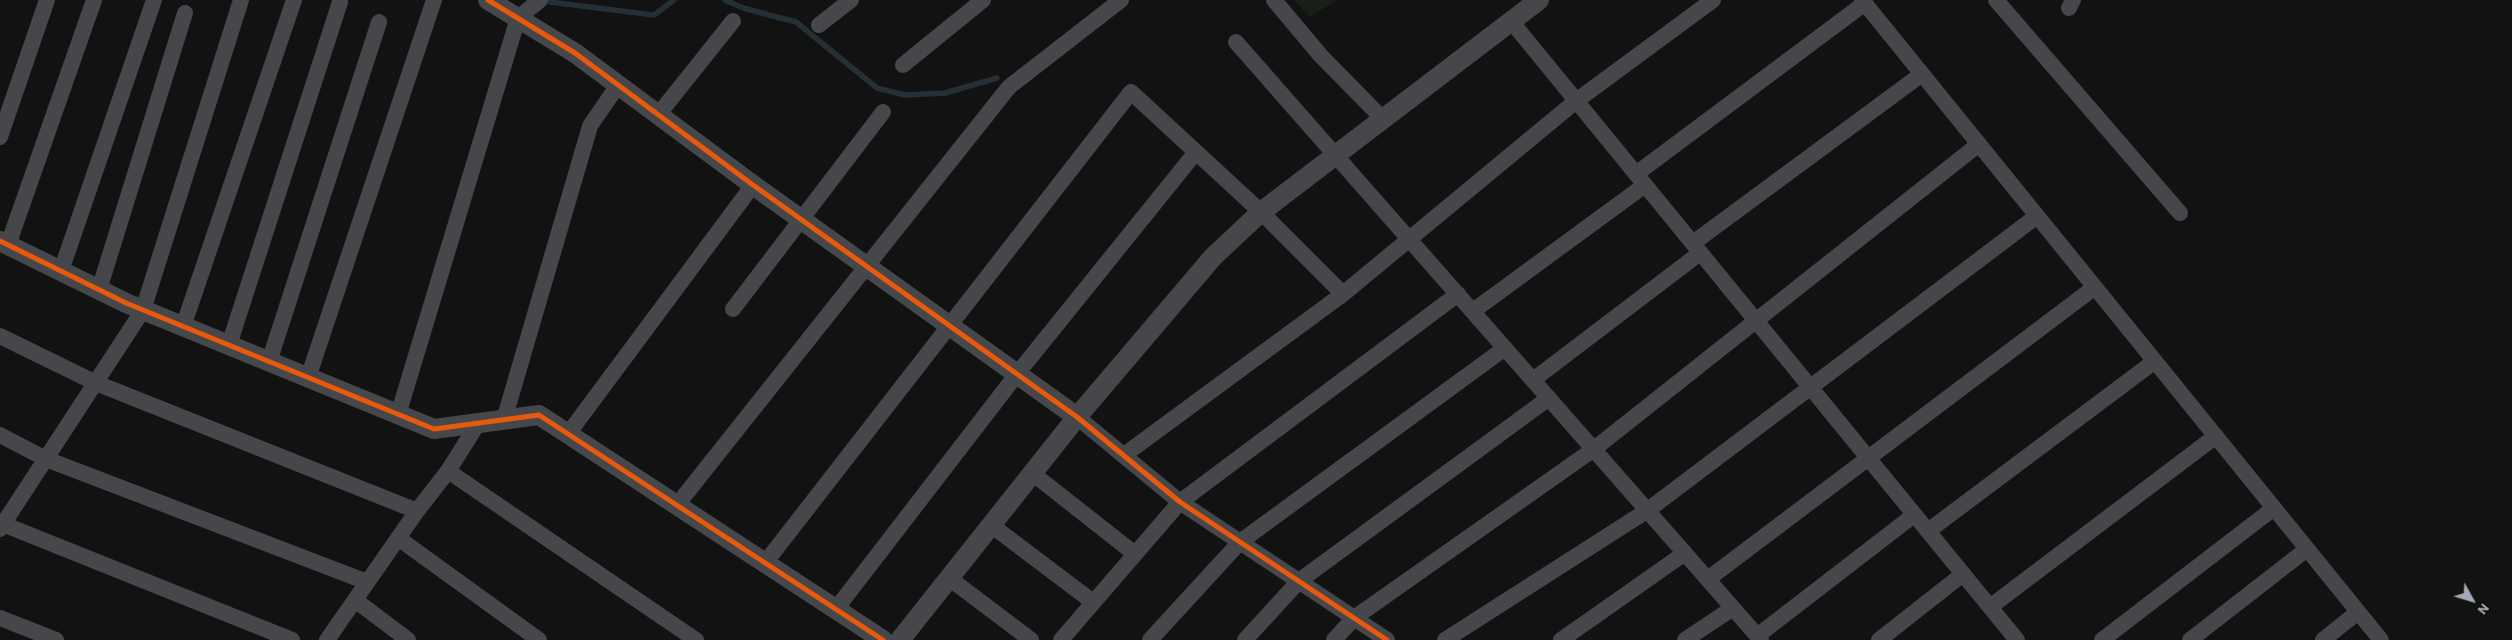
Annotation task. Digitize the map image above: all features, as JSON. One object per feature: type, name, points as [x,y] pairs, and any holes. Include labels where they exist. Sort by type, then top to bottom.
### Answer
[{"type":"street","points":[[0,137],[47,0]]},
{"type":"street","points":[[94,0],[4,243],[143,310],[434,429],[477,425],[538,415],[883,640]]},
{"type":"street","points":[[61,271],[154,0]]},
{"type":"street","points":[[241,0],[143,310],[1,525],[292,640]]},
{"type":"street","points":[[183,327],[294,0]]},
{"type":"street","points":[[308,378],[434,0]]},
{"type":"street","points":[[488,0],[575,53],[753,185],[1077,417],[1180,502],[1387,640]]},
{"type":"street","points":[[398,414],[518,18],[540,0]]},
{"type":"street","points":[[819,25],[850,0]]},
{"type":"street","points":[[903,65],[983,0]]},
{"type":"street","points":[[677,505],[1009,87],[1121,0]]},
{"type":"street","points":[[1274,0],[1321,56],[1383,119]]},
{"type":"street","points":[[900,640],[1077,417],[1212,257],[1261,212],[1539,0]]},
{"type":"street","points":[[1124,455],[1343,294],[1576,101],[1713,0]]},
{"type":"street","points":[[1996,0],[2180,213]]},
{"type":"street","points":[[229,345],[340,2]]},
{"type":"street","points":[[1473,311],[1863,2],[2381,640]]},
{"type":"street","points":[[99,290],[185,13]]},
{"type":"street","points":[[658,115],[733,21]]},
{"type":"street","points":[[1511,21],[2017,640]]},
{"type":"street","points":[[269,362],[379,22]]},
{"type":"street","points":[[1236,42],[1759,638],[1914,515]]},
{"type":"street","points":[[1534,380],[1697,248],[1922,74]]},
{"type":"street","points":[[504,420],[590,126],[618,85]]},
{"type":"street","points":[[765,563],[948,325],[1131,92],[1261,212],[1343,294]]},
{"type":"street","points":[[733,309],[883,112]]},
{"type":"street","points":[[1334,640],[1354,618],[1594,448],[1979,144]]},
{"type":"street","points":[[836,609],[1017,374],[1196,152]]},
{"type":"street","points":[[568,434],[753,185]]},
{"type":"street","points":[[1445,640],[1648,510],[2037,216]]},
{"type":"street","points":[[1708,580],[2095,287]]},
{"type":"street","points":[[1061,640],[1180,502],[1458,294]]},
{"type":"street","points":[[0,336],[96,383],[417,511]]},
{"type":"street","points":[[1150,640],[1240,542],[1505,348]]},
{"type":"street","points":[[1928,531],[2155,361]]},
{"type":"street","points":[[1245,640],[1299,581],[1549,398]]},
{"type":"street","points":[[327,640],[417,511],[448,471],[477,425]]},
{"type":"street","points":[[0,435],[46,459],[367,582]]},
{"type":"street","points":[[1990,607],[2216,436]]},
{"type":"street","points":[[448,471],[696,640]]},
{"type":"street","points":[[1032,473],[1135,554]]},
{"type":"street","points":[[2102,640],[2274,508]]},
{"type":"street","points":[[991,525],[1093,602]]},
{"type":"street","points":[[398,538],[539,640]]},
{"type":"street","points":[[2190,640],[2308,549]]},
{"type":"street","points":[[1561,640],[1684,553]]},
{"type":"street","points":[[1879,640],[1963,574]]},
{"type":"street","points":[[949,578],[1031,640]]},
{"type":"street","points":[[354,600],[408,640]]},
{"type":"street","points":[[1684,640],[1733,608]]},
{"type":"street","points":[[2323,640],[2358,612]]},
{"type":"street","points":[[0,618],[56,640]]},
{"type":"shaded area","points":[[1294,0],[1337,0],[1310,17]]},
{"type":"waterway","points":[[550,2],[654,15],[674,0]]},
{"type":"waterway","points":[[725,0],[743,8],[796,22],[877,88],[905,95],[945,93],[997,78]]},
{"type":"cycle path","points":[[488,0],[575,53],[753,185],[1077,417],[1180,502],[1387,640]]},
{"type":"cycle path","points":[[0,241],[126,303],[434,429],[539,415],[883,640]]}]
